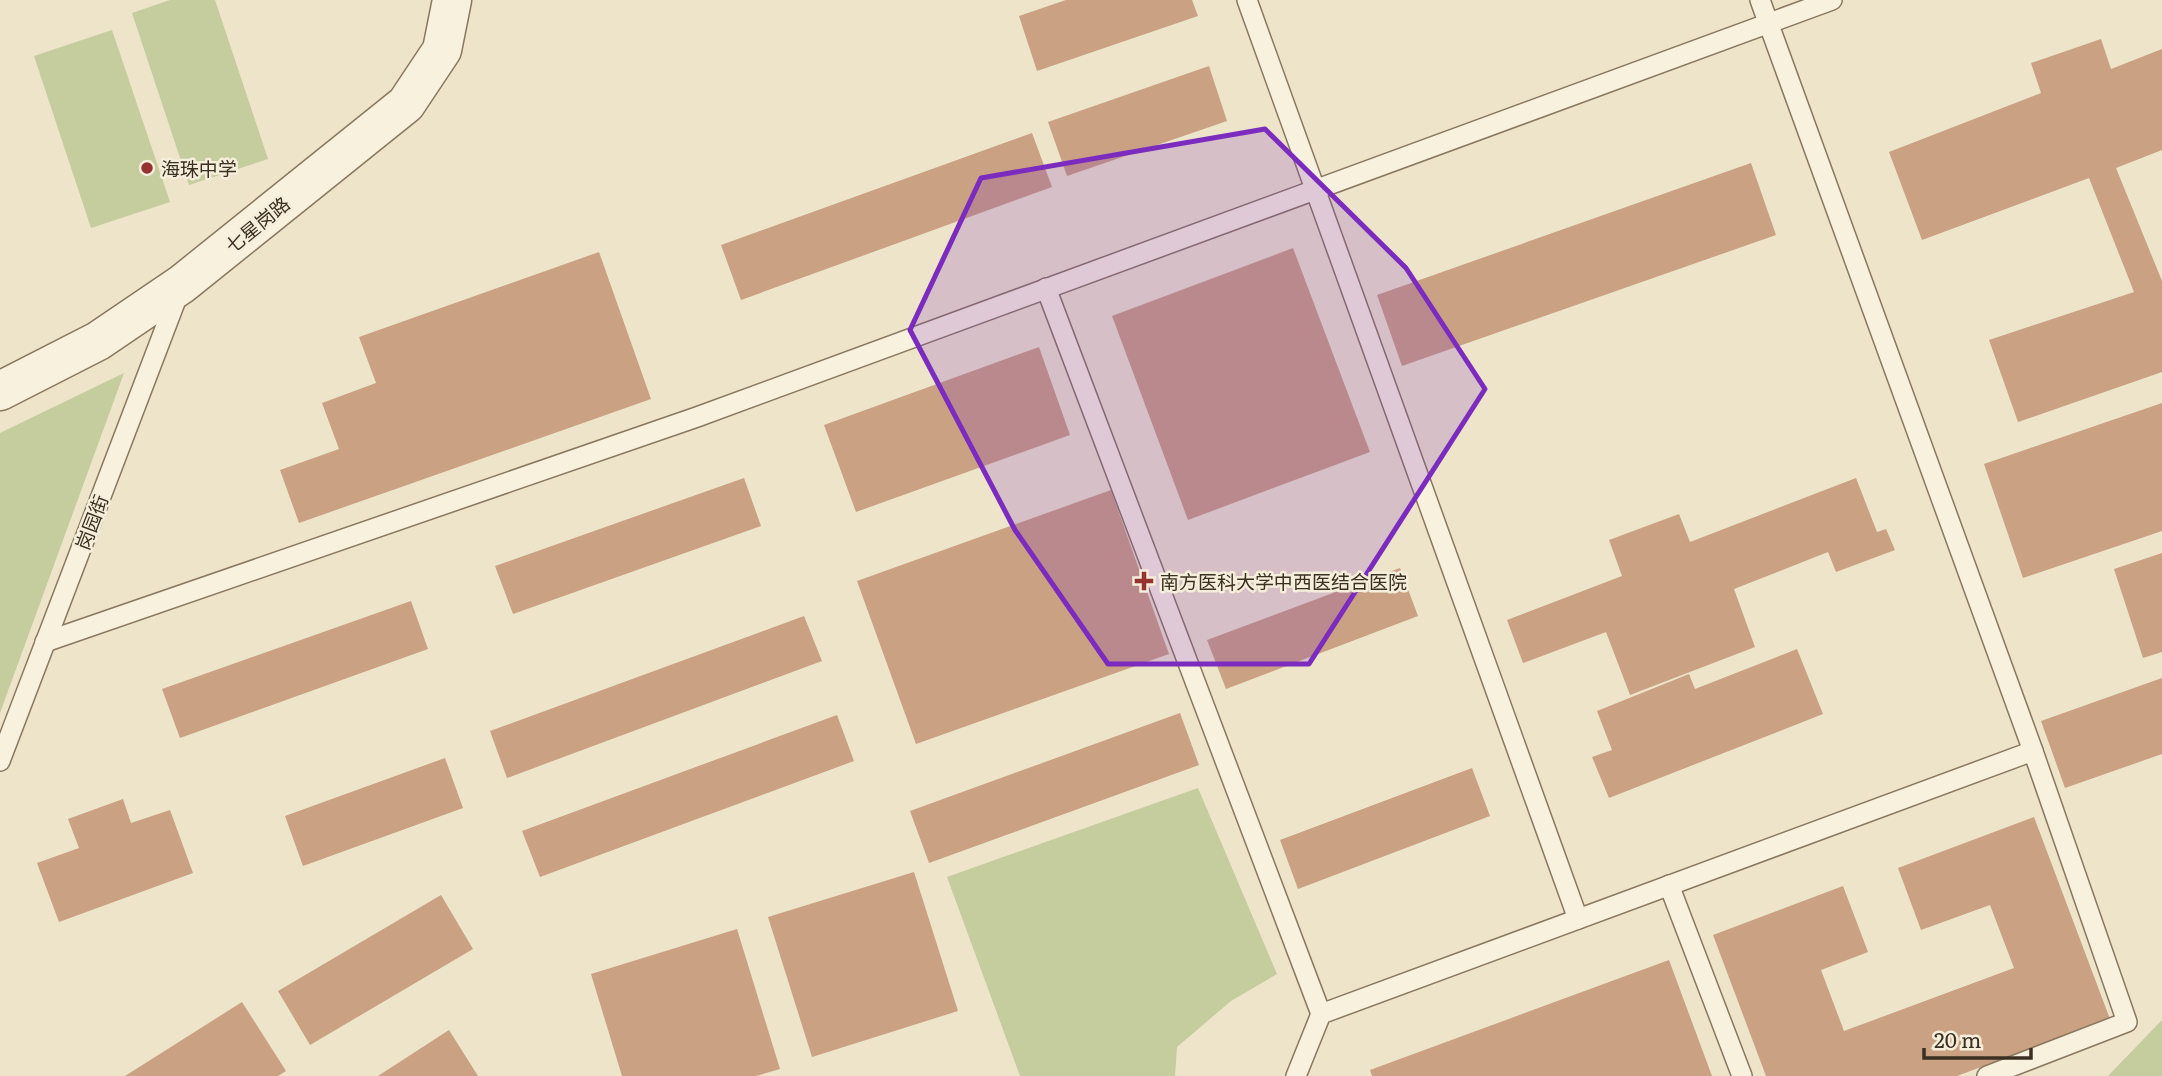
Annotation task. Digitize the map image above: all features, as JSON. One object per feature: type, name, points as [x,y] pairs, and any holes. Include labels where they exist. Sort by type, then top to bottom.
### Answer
[{"type":"street","name":"七星岗路","points":[[0,391],[98,341],[182,284],[406,104],[442,50],[452,0]]},
{"type":"lane","points":[[1247,0],[1577,919]]},
{"type":"lane","points":[[1760,0],[2033,751],[2127,1022],[1987,1076]]},
{"type":"lane","points":[[45,642],[697,417],[1832,0]]},
{"type":"lane","name":"岗园街","points":[[0,761],[182,284]]},
{"type":"lane","points":[[1046,288],[1321,1014],[1296,1076]]},
{"type":"lane","points":[[1321,1014],[2033,751]]},
{"type":"lane","points":[[1669,885],[1742,1076]]},
{"type":"highlighted area","points":[[1265,129],[1406,268],[1485,389],[1309,664],[1108,664],[1015,530],[910,330],[981,178]]},
{"type":"green space","points":[[170,0],[215,0],[268,159],[189,185],[132,13]]},
{"type":"green space","points":[[112,30],[170,202],[91,228],[34,56]]},
{"type":"green space","points":[[124,373],[0,713],[0,433]]},
{"type":"green space","points":[[1198,788],[1277,974],[1231,1001],[1177,1047],[1175,1076],[1020,1076],[947,877]]},
{"type":"green space","points":[[2162,1020],[2162,1076],[2108,1076]]},
{"type":"building","points":[[1066,0],[1192,0],[1198,16],[1037,71],[1019,16]]},
{"type":"building","points":[[2101,39],[2111,69],[2162,49],[2162,150],[2116,168],[2162,281],[2162,372],[2018,422],[1989,340],[2134,292],[2089,178],[1922,240],[1889,152],[2041,93],[2031,63]]},
{"type":"building","points":[[1209,66],[1227,121],[1067,176],[1048,122]]},
{"type":"building","points":[[1032,133],[1052,187],[741,300],[721,245]]},
{"type":"building","points":[[1751,163],[1776,235],[1402,366],[1377,295]]},
{"type":"building","points":[[1293,248],[1370,452],[1188,520],[1112,316]]},
{"type":"building","points":[[599,252],[651,399],[299,523],[280,470],[339,449],[322,403],[376,383],[359,337]]},
{"type":"building","points":[[1039,347],[1070,435],[856,512],[824,425]]},
{"type":"building","points":[[2162,403],[2162,531],[2023,578],[1984,464]]},
{"type":"building","points":[[744,478],[761,526],[513,614],[495,566]]},
{"type":"building","points":[[1856,478],[1877,532],[1886,529],[1895,550],[1836,572],[1828,552],[1734,589],[1755,647],[1630,695],[1606,632],[1523,663],[1507,620],[1622,576],[1609,540],[1679,514],[1690,542]]},
{"type":"building","points":[[1111,490],[1169,654],[916,744],[857,581]]},
{"type":"building","points":[[2162,553],[2162,652],[2143,658],[2114,569]]},
{"type":"building","points":[[1400,568],[1418,616],[1226,689],[1207,640]]},
{"type":"building","points":[[411,601],[428,649],[180,738],[162,689]]},
{"type":"building","points":[[804,616],[822,661],[507,778],[490,731]]},
{"type":"building","points":[[1797,649],[1823,714],[1609,798],[1592,757],[1612,750],[1597,711],[1689,674],[1695,689]]},
{"type":"building","points":[[2162,678],[2162,754],[2065,788],[2041,721]]},
{"type":"building","points":[[1180,713],[1199,765],[929,863],[910,811]]},
{"type":"building","points":[[837,715],[854,761],[540,877],[522,831]]},
{"type":"building","points":[[445,758],[463,808],[303,866],[285,816]]},
{"type":"building","points":[[1472,768],[1490,816],[1298,889],[1280,840]]},
{"type":"building","points":[[123,799],[131,823],[170,810],[193,873],[59,922],[37,863],[79,848],[68,819]]},
{"type":"building","points":[[2034,817],[2110,1019],[1957,1076],[1766,1076],[1713,935],[1843,886],[1868,952],[1821,970],[1844,1031],[2014,968],[1990,905],[1921,930],[1898,868]]},
{"type":"building","points":[[914,872],[958,1011],[812,1057],[768,917]]},
{"type":"building","points":[[441,895],[473,949],[310,1045],[278,991]]},
{"type":"building","points":[[737,929],[780,1069],[756,1076],[622,1076],[591,974]]},
{"type":"building","points":[[1669,960],[1712,1076],[1372,1076],[1370,1070]]},
{"type":"building","points":[[242,1002],[286,1071],[278,1076],[125,1076]]},
{"type":"building","points":[[449,1030],[478,1076],[378,1076]]},
{"type":"place","name":"海珠中学","points":[[147,168]]},
{"type":"place","name":"南方医科大学中西医结合医院","points":[[1144,581]]}]
